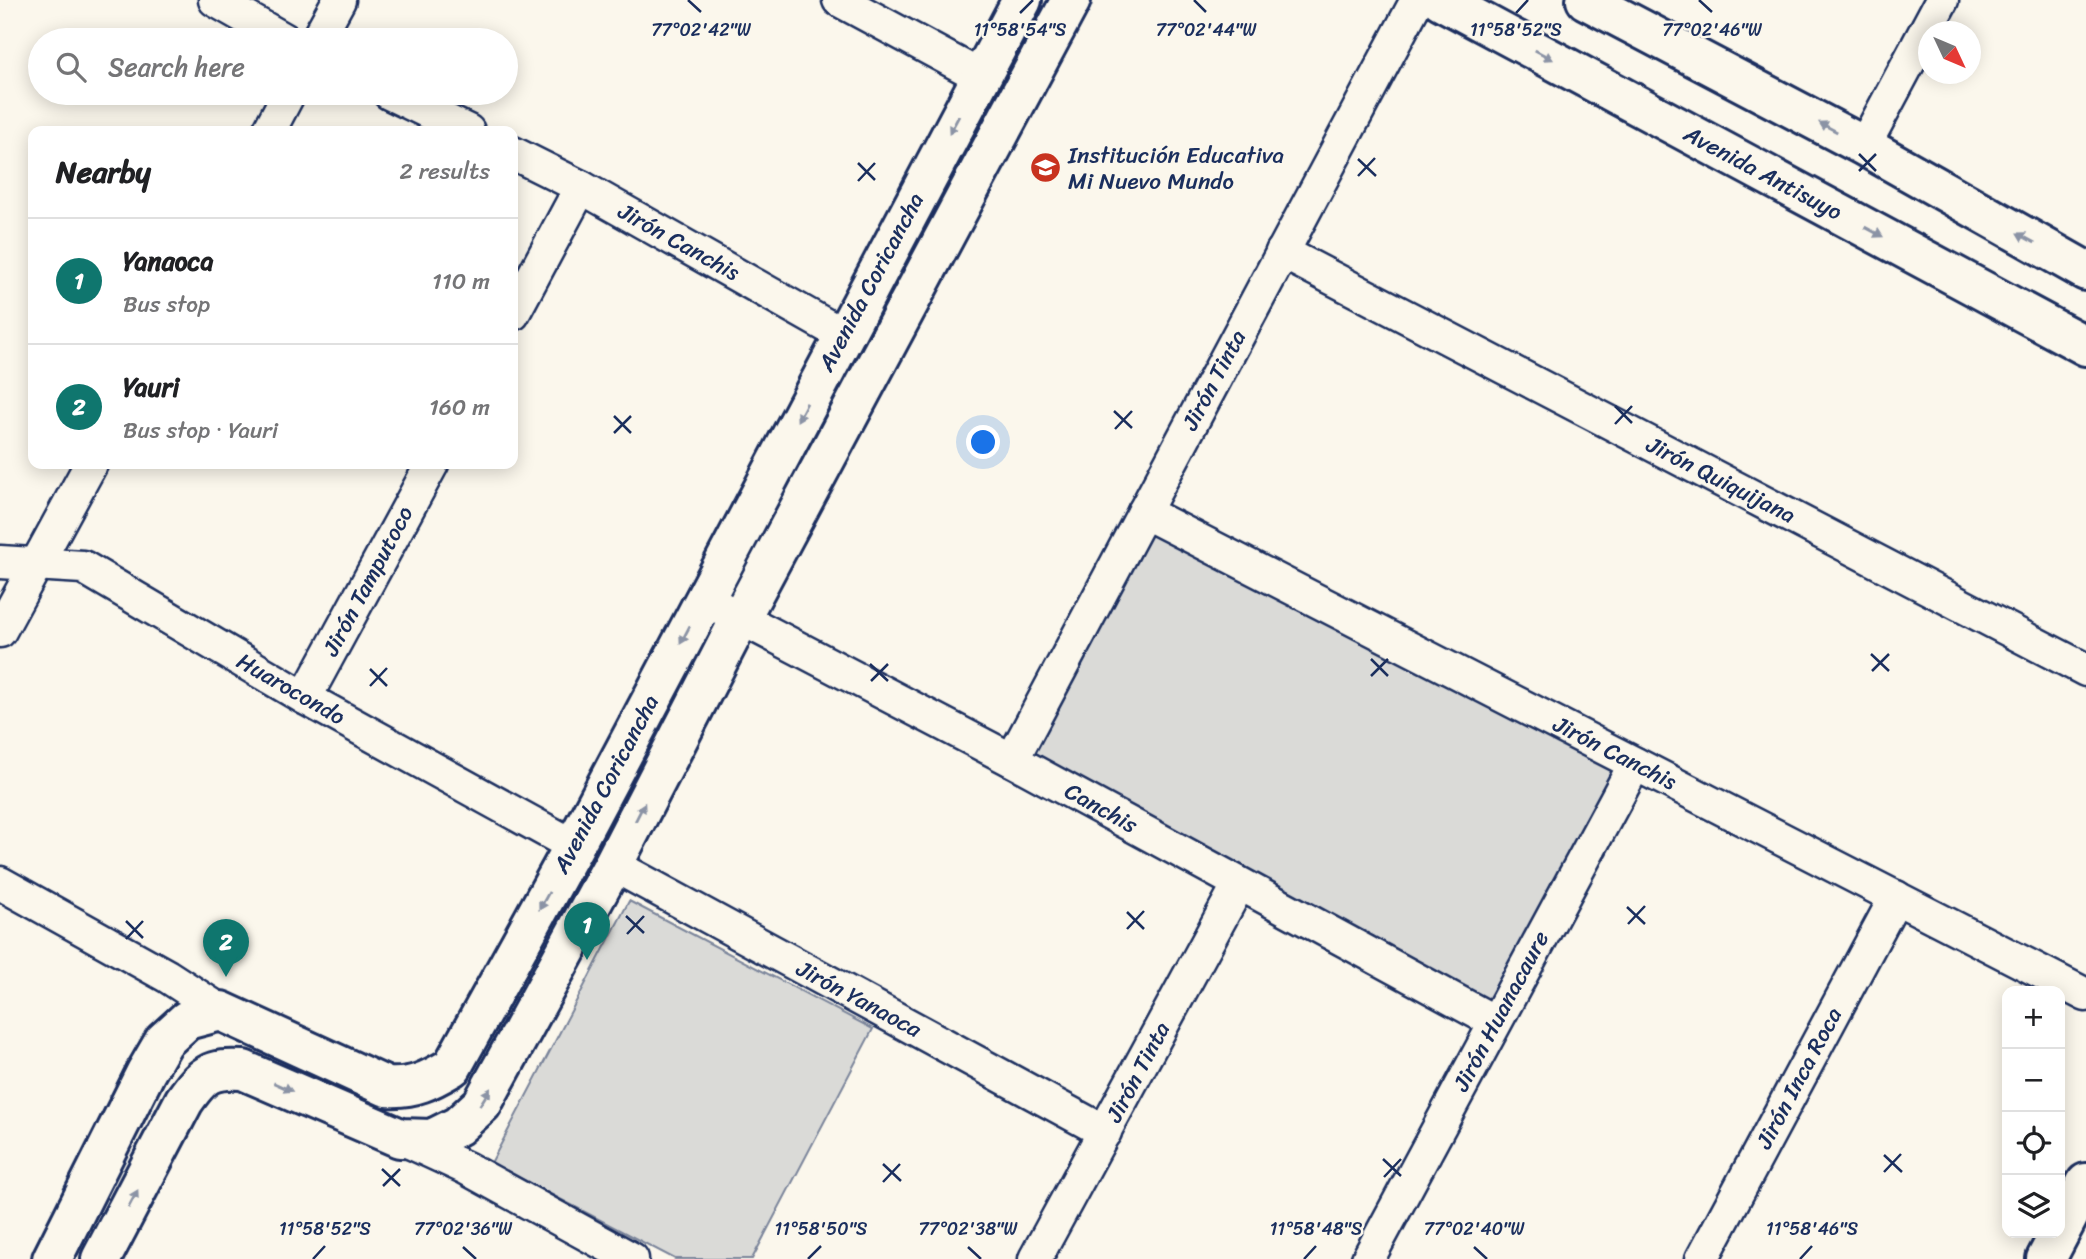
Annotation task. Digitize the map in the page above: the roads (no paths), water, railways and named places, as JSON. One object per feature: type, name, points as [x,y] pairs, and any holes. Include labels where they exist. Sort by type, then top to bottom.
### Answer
[{"type":"street","points":[[215,0],[264,28]]},
{"type":"street","points":[[324,28],[339,0]]},
{"type":"street","points":[[839,0],[980,76]]},
{"type":"street","name":"Avenida Coricancha","points":[[221,1011],[387,1087],[407,1088],[428,1081],[452,1067],[574,846],[1022,0]]},
{"type":"street","name":"Avenida Coricancha","points":[[101,1259],[184,1101],[198,1080],[217,1069],[243,1070],[400,1138],[432,1139],[458,1126],[482,1104],[612,865],[740,619],[1071,0]]},
{"type":"street","name":"Jirón Tinta","points":[[1012,760],[1418,0]]},
{"type":"street","name":"Avenida Antisuyo","points":[[1441,0],[2086,346]]},
{"type":"street","points":[[1586,0],[1864,146],[2086,271]]},
{"type":"street","points":[[1864,146],[1942,0]]},
{"type":"street","points":[[271,126],[282,105]]},
{"type":"street","points":[[413,105],[457,126]]},
{"type":"street","name":"Jirón Canchis","points":[[518,155],[582,187],[843,335]]},
{"type":"street","points":[[518,305],[582,187]]},
{"type":"street","name":"Jirón Quiquijana","points":[[1282,252],[2086,670]]},
{"type":"street","points":[[0,631],[88,469]]},
{"type":"street","name":"Jirón Tamputoco","points":[[305,698],[429,469]]},
{"type":"street","name":"Jirón Canchis","points":[[1144,512],[2086,995]]},
{"type":"street","name":"Huarocondo","points":[[0,562],[83,567],[305,698],[574,846]]},
{"type":"street","name":"Canchis","points":[[704,599],[1012,760],[1495,1022]]},
{"type":"street","name":"Jirón Huanacaure","points":[[1368,1259],[1634,764]]},
{"type":"street","name":"Jirón Yanaoca","points":[[612,865],[1105,1132]]},
{"type":"street","points":[[0,883],[167,976],[221,1011]]},
{"type":"street","name":"Jirón Tinta","points":[[1035,1259],[1239,884]]},
{"type":"street","name":"Jirón Inca Roca","points":[[1702,1259],[1896,897]]},
{"type":"street","points":[[52,1259],[164,1041],[187,1020],[221,1011]]},
{"type":"street","points":[[400,1138],[466,1168],[632,1259]]},
{"type":"street","points":[[2046,1259],[2086,1183]]},
{"type":"place","name":"Institución Educativa Mi Nuevo Mundo","points":[[1045,168]]},
{"type":"place","name":"Yanaoca","points":[[587,960]]},
{"type":"place","name":"Yauri","points":[[226,977]]}]
